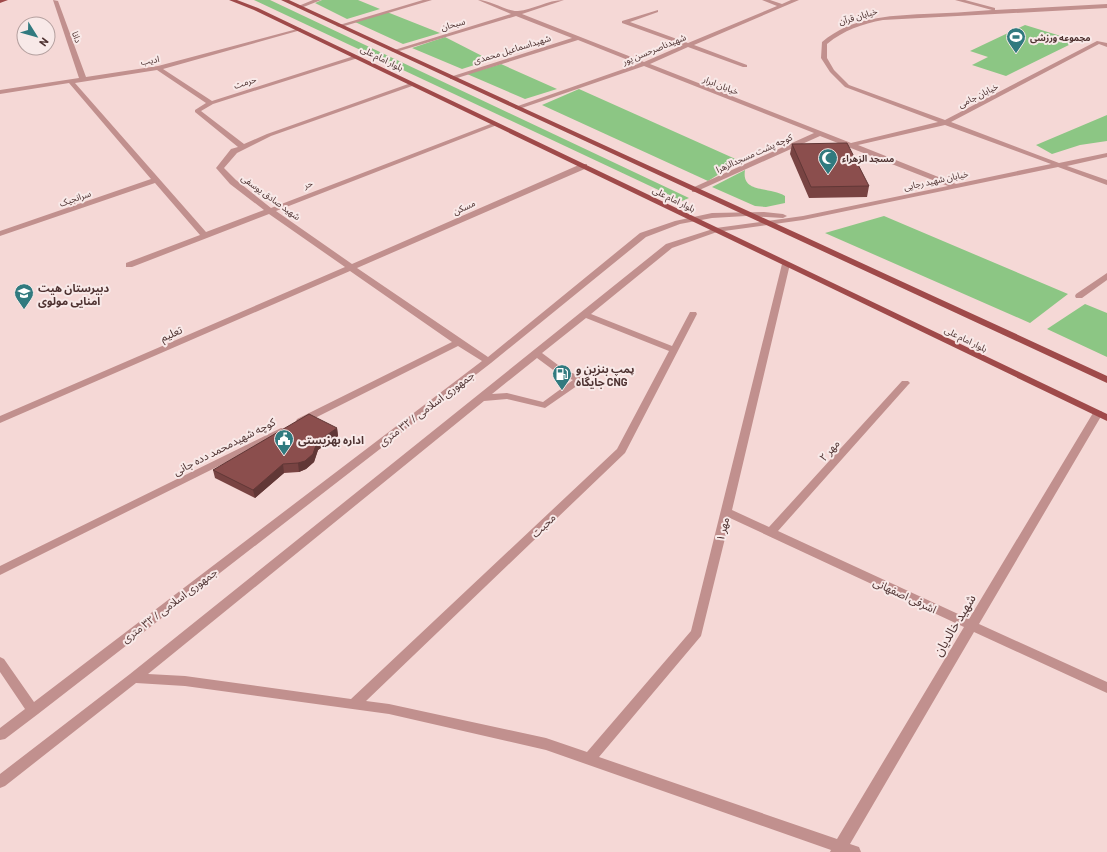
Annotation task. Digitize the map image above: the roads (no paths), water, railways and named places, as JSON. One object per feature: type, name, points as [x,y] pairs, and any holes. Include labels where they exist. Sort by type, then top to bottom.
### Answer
[{"type":"main road","points":[[0,1],[5,0]]},
{"type":"main road","name":"بلوار امام علی","points":[[232,0],[256,9],[299,29],[1102,416]]},
{"type":"main road","name":"بلوار امام علی","points":[[284,0],[695,190],[747,212],[1107,380]]},
{"type":"street","points":[[299,7],[318,0]]},
{"type":"street","points":[[340,26],[429,0]]},
{"type":"street","name":"خیابان ابرار","points":[[481,0],[955,186]]},
{"type":"street","name":"سبحان","points":[[394,51],[561,0]]},
{"type":"street","points":[[765,0],[782,6]]},
{"type":"street","name":"شهیدناصرحسن پور","points":[[517,108],[644,64],[796,0]]},
{"type":"street","points":[[958,0],[1001,12]]},
{"type":"street","points":[[1096,0],[1107,5]]},
{"type":"street","name":"دانا","points":[[55,1],[83,79]]},
{"type":"street","name":"خیابان قرآن","points":[[1107,5],[883,18],[856,24],[837,31],[824,43],[824,58],[832,70],[847,86],[1107,183]]},
{"type":"street","points":[[656,11],[624,22],[745,66]]},
{"type":"street","name":"ادیب","points":[[0,92],[158,68],[299,29]]},
{"type":"street","name":"شهیداسماعیل محمدی","points":[[452,78],[578,38]]},
{"type":"street","name":"خیابان جامی","points":[[850,145],[944,123],[1107,38]]},
{"type":"street","points":[[1099,42],[1107,45]]},
{"type":"street","name":"حرمت","points":[[210,103],[356,57]]},
{"type":"street","points":[[158,68],[210,103],[197,111],[243,147]]},
{"type":"street","points":[[70,81],[204,236]]},
{"type":"street","name":"شهید صادق یوسفی","points":[[413,84],[269,135],[234,152],[220,168],[233,182],[269,210],[458,342],[488,361]]},
{"type":"street","name":"حر","points":[[129,265],[495,124]]},
{"type":"street","name":"کوچه پشت مسجدالزهرا","points":[[695,190],[820,133]]},
{"type":"street","name":"خیابان شهید رجایی","points":[[716,230],[803,218],[1107,155]]},
{"type":"street","name":"مسکن","points":[[352,267],[584,166]]},
{"type":"street","name":"سرانجیک","points":[[0,234],[156,180]]},
{"type":"street","name":"جمهوری اسلامی / ۳۲ متری","points":[[0,735],[488,361],[643,235],[665,225],[691,218],[747,212],[803,218]]},
{"type":"street","points":[[0,782],[134,678],[669,246],[716,230]]},
{"type":"street","name":"مهر ۱","points":[[589,759],[697,633],[786,264]]},
{"type":"street","name":"تعلیم","points":[[0,420],[352,267]]},
{"type":"street","points":[[1080,296],[1107,276]]},
{"type":"street","points":[[584,314],[674,350]]},
{"type":"street","name":"محبت","points":[[353,705],[621,451],[693,314]]},
{"type":"street","name":"کوچه شهیدمحمد دده جانی","points":[[0,571],[458,342]]},
{"type":"street","points":[[481,398],[507,396],[545,405],[562,391],[581,379],[563,373],[536,353]]},
{"type":"street","name":"مهر ۲","points":[[770,533],[905,383]]},
{"type":"street","name":"شهید خالدیان","points":[[839,849],[972,626],[1102,416]]},
{"type":"street","name":"اشرفی اصفهانی","points":[[726,512],[1107,688]]},
{"type":"street","points":[[0,662],[33,710]]},
{"type":"street","points":[[134,678],[185,681],[389,709],[538,743],[589,759],[839,849],[854,852]]},
{"type":"place","name":"مجموعه ورزشی","points":[[1016,54]]},
{"type":"place","name":"مسجد الزهراء","points":[[828,175]]},
{"type":"place","name":"دبیرستان هیت امنایی مولوی","points":[[24,310]]},
{"type":"place","name":"پمپ بنزین و جایگاه CNG","points":[[562,391]]},
{"type":"place","name":"اداره بهزیستی","points":[[284,456]]}]
